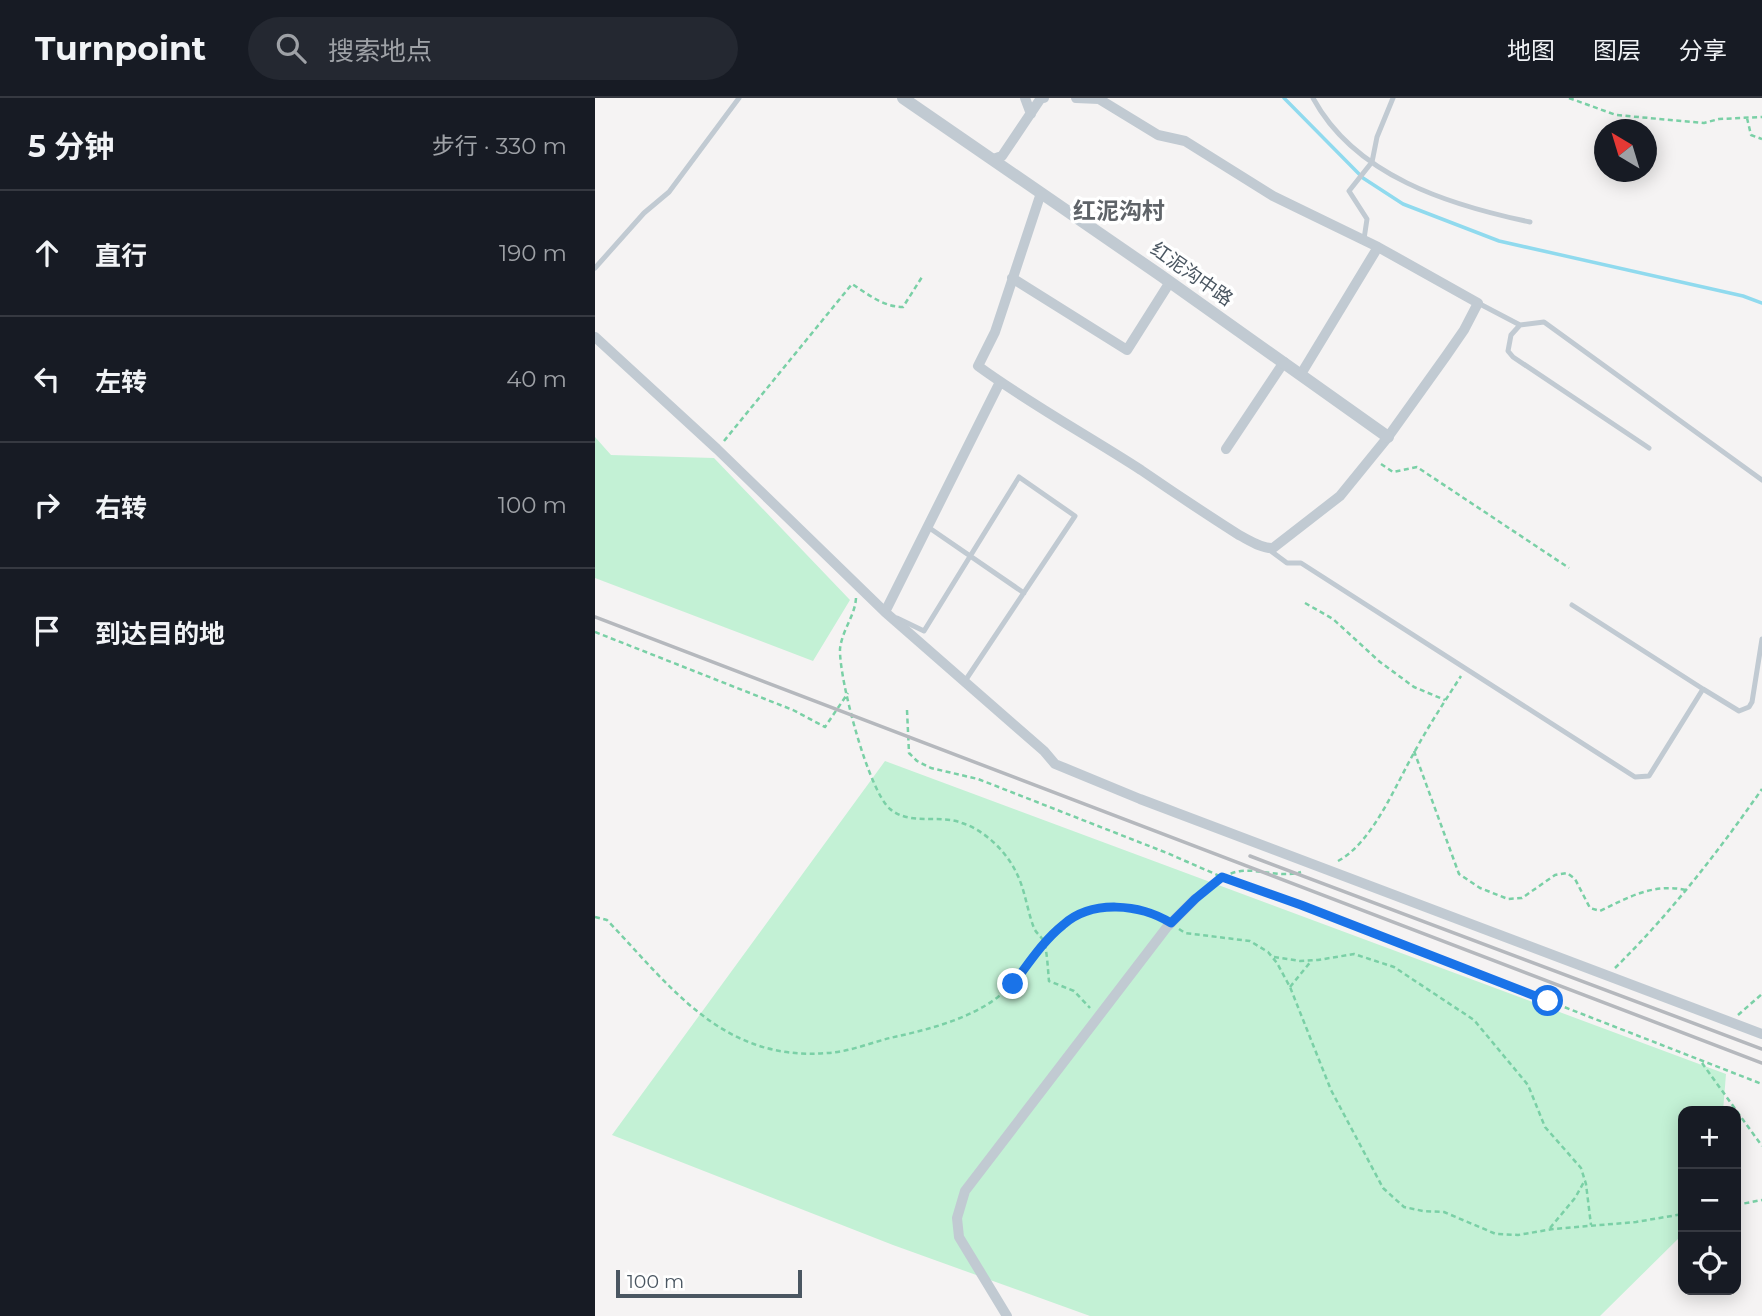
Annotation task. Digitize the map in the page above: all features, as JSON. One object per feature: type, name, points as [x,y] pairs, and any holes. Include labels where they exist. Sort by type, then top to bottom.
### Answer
[{"type":"street","name":"红泥沟中路","points":[[903,98],[1170,282],[1388,437]]},
{"type":"street","points":[[1025,98],[1031,114]]},
{"type":"street","points":[[993,159],[1002,156],[1041,98],[1044,98]]},
{"type":"street","points":[[1041,193],[995,332],[978,366],[1240,535],[1267,549],[1273,548],[1340,496],[1388,437],[1464,330],[1478,303],[1364,239],[1273,196],[1185,141],[1158,135],[1099,98],[1076,98]]},
{"type":"street","points":[[1301,374],[1378,247]]},
{"type":"street","points":[[1012,278],[1127,350],[1170,282]]},
{"type":"street","points":[[595,337],[717,449],[885,612],[1044,751],[1055,764],[1140,799],[1762,1034]]},
{"type":"street","points":[[1226,449],[1284,362]]},
{"type":"street","points":[[885,612],[1000,382]]},
{"type":"street","points":[[1007,1316],[960,1237],[957,1218],[965,1191],[1171,923],[1195,899]]},
{"type":"lane","points":[[595,268],[644,213],[669,192],[739,98]]},
{"type":"lane","points":[[1313,98],[1338,133],[1372,162],[1410,186],[1498,215],[1530,222]]},
{"type":"lane","points":[[1364,239],[1367,219],[1349,191],[1372,162],[1377,138],[1393,98]]},
{"type":"lane","points":[[1478,303],[1520,325],[1544,322],[1762,480]]},
{"type":"lane","points":[[1520,325],[1511,335],[1508,351],[1513,357],[1649,448]]},
{"type":"lane","points":[[885,612],[924,631],[1020,477],[1075,516],[964,682]]},
{"type":"lane","points":[[928,527],[1024,593]]},
{"type":"lane","points":[[1267,549],[1287,563],[1301,563],[1635,777],[1649,776],[1703,689]]},
{"type":"lane","points":[[1572,605],[1739,711],[1749,708],[1752,702],[1762,639]]},
{"type":"path","points":[[1569,98],[1616,115],[1704,123],[1719,119],[1762,117]]},
{"type":"path","points":[[1747,118],[1751,135],[1762,139]]},
{"type":"path","points":[[717,449],[852,284],[876,300],[893,307],[903,307],[922,277]]},
{"type":"path","points":[[1374,452],[1381,464],[1393,471],[1417,467],[1424,471],[1569,568]]},
{"type":"path","points":[[854,581],[856,602],[843,629],[840,651],[861,752],[880,795],[889,808],[900,816],[961,822],[987,836],[1017,872],[1035,931],[1045,942],[1049,981],[1074,991],[1098,1017]]},
{"type":"path","points":[[1305,603],[1333,620],[1380,663],[1414,687],[1445,700]]},
{"type":"path","points":[[595,632],[793,710],[825,727],[848,693]]},
{"type":"path","points":[[1195,899],[1222,877],[1241,871],[1288,876],[1323,867],[1346,856],[1366,837],[1414,751],[1466,668]]},
{"type":"path","points":[[907,710],[909,753],[917,761],[931,768],[978,779],[1222,877],[1301,905],[1762,1084]]},
{"type":"path","points":[[1414,751],[1459,874],[1480,888],[1508,900],[1522,898],[1555,875],[1567,873],[1574,879],[1590,908],[1600,911],[1637,893],[1655,888],[1686,890]]},
{"type":"path","points":[[1608,975],[1647,937],[1686,890],[1760,796],[1762,789]]},
{"type":"path","points":[[595,917],[607,920],[678,994],[711,1023],[758,1047],[782,1054],[830,1053],[957,1019],[1005,991],[1065,922],[1095,909],[1123,907],[1149,912],[1185,933],[1250,941],[1268,952],[1290,986],[1331,1090],[1383,1188],[1404,1207],[1444,1212],[1496,1234],[1518,1235],[1678,1215]]},
{"type":"path","points":[[1272,957],[1312,960],[1354,954],[1394,967],[1474,1020],[1528,1085],[1545,1127],[1581,1168],[1591,1226]]},
{"type":"path","points":[[1290,986],[1312,960]]},
{"type":"path","points":[[1730,1022],[1762,994]]},
{"type":"path","points":[[1700,1060],[1762,1146]]},
{"type":"path","points":[[1548,1230],[1575,1198],[1585,1180]]},
{"type":"path","points":[[1741,1204],[1762,1200]]},
{"type":"green space","points":[[595,437],[611,455],[714,458],[850,600],[813,661],[595,578]]},
{"type":"green space","points":[[885,761],[1726,1074],[1723,1106],[1678,1106],[1678,1239],[1600,1316],[1090,1316],[893,1245],[612,1135]]},
{"type":"waterway","points":[[1284,98],[1363,178],[1403,204],[1499,241],[1743,296],[1762,303]]},
{"type":"railway","points":[[595,617],[1762,1063]]},
{"type":"railway","points":[[1250,856],[1762,1049]]},
{"type":"district","name":"红泥沟村","points":[[1119,211]]},
{"type":"route","points":[[1013,984],[1045,942],[1065,922],[1095,909],[1123,907],[1149,912],[1171,923],[1222,877],[1548,1001]]}]
